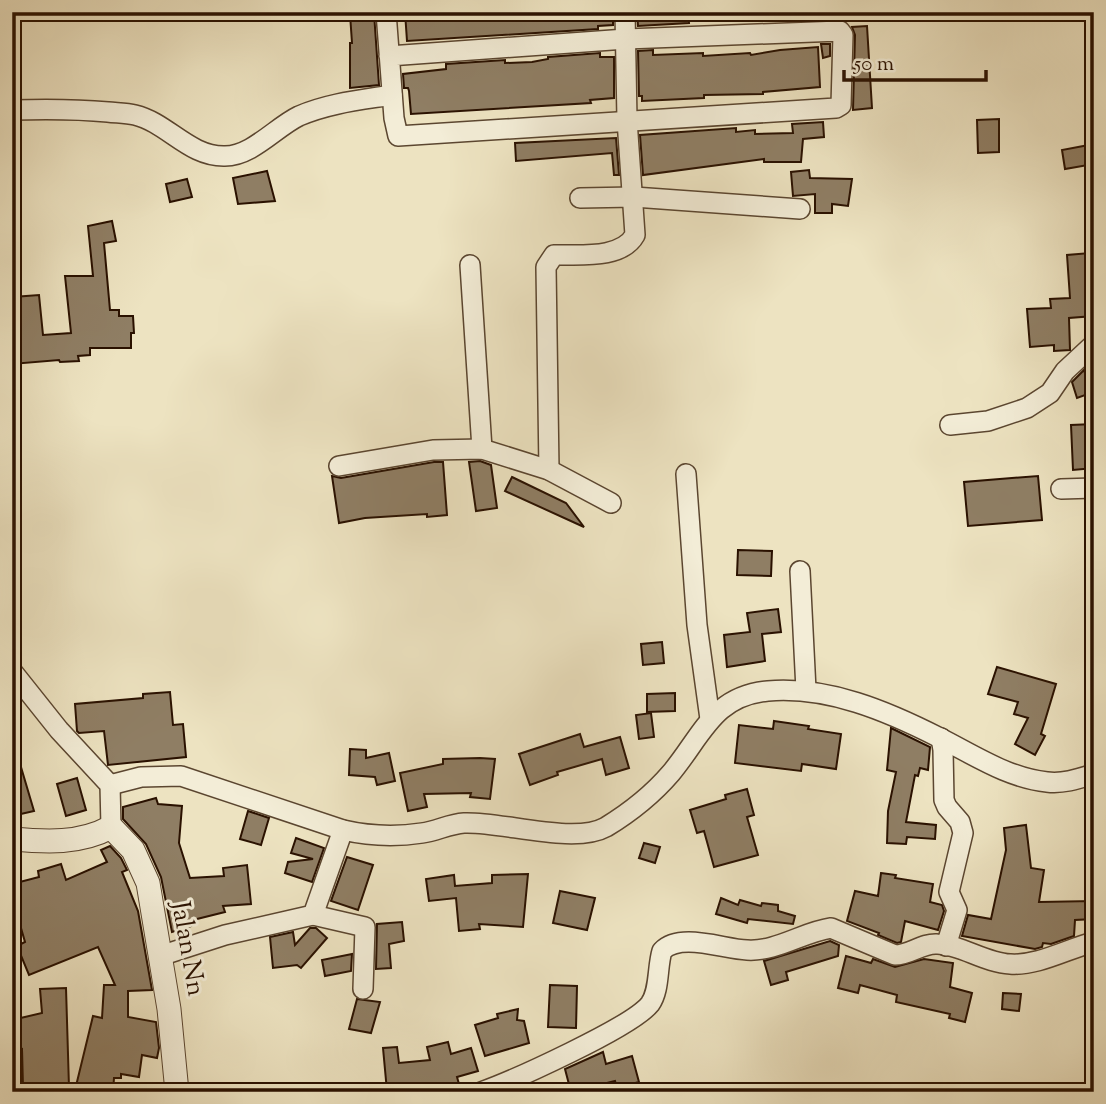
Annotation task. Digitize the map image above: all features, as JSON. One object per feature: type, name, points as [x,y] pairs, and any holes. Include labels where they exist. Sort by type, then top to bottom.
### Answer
[{"type":"street","points":[[386,12],[389,57],[398,136],[839,107],[843,89],[843,35],[840,31],[626,39],[389,57]]},
{"type":"street","points":[[549,470],[545,267],[554,255],[610,252],[630,243],[635,236],[627,120],[625,12]]},
{"type":"street","points":[[12,110],[66,108],[135,115],[209,155],[228,157],[247,150],[299,116],[327,105],[393,96]]},
{"type":"street","points":[[580,198],[634,197],[800,209]]},
{"type":"street","points":[[470,265],[482,449]]},
{"type":"street","points":[[950,425],[988,421],[1027,408],[1050,393],[1065,371],[1094,344]]},
{"type":"street","points":[[339,466],[433,450],[482,449],[549,470],[611,503]]},
{"type":"street","points":[[686,474],[698,625],[710,719]]},
{"type":"street","points":[[1061,489],[1094,488]]},
{"type":"street","points":[[800,571],[806,691]]},
{"type":"street","points":[[12,671],[59,730],[110,785],[111,827],[102,832],[52,843],[12,839]]},
{"type":"street","points":[[110,785],[141,777],[181,776],[368,836],[424,833],[463,823],[572,833],[603,829],[649,795],[670,774],[710,719],[729,702],[768,691],[806,691],[878,708],[1016,776],[1046,782],[1065,782],[1094,774]]},
{"type":"street","points":[[941,738],[944,800],[960,822],[963,833],[949,892],[957,910],[946,946]]},
{"type":"street","name":"Jalan Nn","points":[[111,827],[133,850],[148,883],[170,1014],[177,1092]]},
{"type":"street","points":[[313,915],[344,830]]},
{"type":"street","points":[[160,956],[225,935],[313,915],[365,927],[363,989]]},
{"type":"street","points":[[481,1092],[528,1073],[616,1027],[645,1008],[651,1002],[655,990],[662,951],[673,943],[702,943],[751,950],[775,946],[831,928],[895,956],[940,943],[1011,965],[1094,942]]},
{"type":"building","points":[[405,12],[613,12],[613,25],[598,26],[598,29],[407,41]]},
{"type":"building","points":[[637,12],[688,12],[689,23],[638,26]]},
{"type":"building","points":[[374,13],[379,85],[350,88],[350,14]]},
{"type":"building","points":[[867,26],[872,108],[853,110],[855,35],[852,27]]},
{"type":"building","points":[[821,44],[830,44],[830,56],[823,58]]},
{"type":"building","points":[[818,47],[820,87],[763,94],[704,95],[704,98],[642,101],[642,96],[639,96],[638,51],[653,50],[653,55],[751,55]]},
{"type":"building","points":[[600,53],[600,57],[614,57],[614,98],[590,100],[591,103],[411,114],[409,91],[404,88],[403,74],[446,69],[446,64],[505,60],[505,63],[532,62],[548,57]]},
{"type":"building","points":[[999,119],[999,152],[978,153],[977,120]]},
{"type":"building","points":[[823,122],[824,137],[803,139],[801,162],[764,162],[764,159],[643,175],[640,135],[736,128],[736,132],[755,130],[755,134],[793,133],[792,124]]},
{"type":"building","points":[[616,138],[619,175],[614,175],[612,153],[516,161],[515,143]]},
{"type":"building","points":[[1094,144],[1094,164],[1065,169],[1062,150]]},
{"type":"building","points":[[809,170],[810,178],[852,179],[848,206],[832,204],[832,213],[815,213],[815,194],[793,196],[791,172]]},
{"type":"building","points":[[267,171],[275,201],[238,204],[233,178]]},
{"type":"building","points":[[187,179],[192,197],[170,202],[166,184]]},
{"type":"building","points":[[112,221],[116,241],[104,243],[110,310],[119,310],[119,316],[133,316],[131,348],[90,348],[90,355],[78,356],[79,361],[12,364],[12,337],[17,337],[13,297],[39,295],[43,335],[71,333],[65,276],[93,276],[88,226]]},
{"type":"building","points":[[1090,253],[1094,316],[1069,318],[1070,350],[1054,351],[1054,345],[1030,347],[1027,309],[1051,308],[1050,299],[1070,298],[1067,255]]},
{"type":"building","points":[[1084,370],[1091,393],[1077,398],[1072,382]]},
{"type":"building","points":[[1094,424],[1094,468],[1073,470],[1071,425]]},
{"type":"building","points":[[480,461],[491,465],[497,508],[476,511],[469,462]]},
{"type":"building","points":[[443,462],[447,515],[365,518],[339,523],[332,476],[341,478]]},
{"type":"building","points":[[1038,476],[1042,520],[968,526],[964,482]]},
{"type":"building","points":[[512,477],[566,503],[584,527],[505,491]]},
{"type":"building","points":[[738,550],[772,551],[771,576],[737,575]]},
{"type":"building","points":[[778,609],[781,632],[762,634],[765,661],[727,667],[724,635],[750,632],[747,613]]},
{"type":"building","points":[[662,642],[664,663],[643,665],[641,644]]},
{"type":"building","points":[[997,667],[1056,684],[1041,734],[1045,736],[1035,755],[1015,744],[1028,718],[1014,714],[1018,702],[988,694]]},
{"type":"building","points":[[170,692],[173,725],[183,724],[186,757],[108,765],[104,731],[77,731],[75,704],[143,698],[143,694]]},
{"type":"building","points":[[675,693],[675,711],[647,712],[647,694]]},
{"type":"building","points":[[651,713],[654,737],[639,739],[636,715]]},
{"type":"building","points":[[774,721],[841,734],[836,769],[802,764],[801,771],[735,763],[739,725],[773,729]]},
{"type":"building","points":[[891,728],[930,747],[928,770],[920,768],[918,776],[915,775],[906,822],[936,825],[935,839],[907,837],[906,844],[887,843],[888,811],[896,772],[887,770]]},
{"type":"building","points":[[580,734],[584,747],[620,737],[629,768],[606,775],[602,759],[557,772],[558,775],[530,785],[519,754]]},
{"type":"building","points":[[350,749],[366,750],[366,758],[389,753],[395,781],[377,785],[375,777],[349,775]]},
{"type":"building","points":[[18,757],[34,811],[12,816],[12,758]]},
{"type":"building","points":[[443,759],[495,759],[490,799],[470,797],[471,793],[424,794],[427,807],[408,811],[400,773],[443,764]]},
{"type":"building","points":[[77,778],[86,810],[66,816],[57,784]]},
{"type":"building","points":[[747,789],[754,815],[747,817],[758,855],[714,867],[704,831],[697,833],[690,810],[726,799],[725,795]]},
{"type":"building","points":[[156,798],[158,804],[182,806],[179,843],[190,878],[224,876],[223,868],[247,865],[251,904],[223,906],[225,912],[189,921],[191,926],[172,932],[161,877],[146,844],[123,819],[123,807]]},
{"type":"building","points":[[248,811],[269,818],[261,845],[240,839]]},
{"type":"building","points":[[1026,825],[1031,868],[1044,870],[1039,902],[1094,901],[1094,919],[1075,920],[1074,936],[1051,944],[1043,943],[1042,947],[1035,949],[962,936],[968,915],[991,919],[1006,850],[1004,828]]},
{"type":"building","points":[[296,838],[324,848],[312,882],[285,873],[288,862],[313,859],[291,853]]},
{"type":"building","points":[[644,843],[660,847],[655,863],[639,858]]},
{"type":"building","points":[[110,846],[127,870],[122,872],[138,911],[152,990],[128,991],[128,1017],[156,1022],[159,1048],[157,1058],[142,1055],[139,1077],[121,1074],[121,1078],[114,1078],[113,1092],[88,1092],[89,1086],[76,1086],[93,1016],[102,1018],[104,985],[115,985],[98,947],[29,975],[17,946],[25,942],[12,897],[12,884],[39,877],[38,871],[61,864],[66,880],[107,862],[101,850]]},
{"type":"building","points":[[347,857],[373,865],[358,910],[331,901]]},
{"type":"building","points":[[881,873],[933,884],[930,902],[942,905],[944,911],[938,930],[905,921],[901,942],[897,943],[847,921],[855,891],[878,896]]},
{"type":"building","points":[[528,874],[523,927],[479,924],[480,929],[459,931],[456,898],[429,901],[426,879],[454,875],[455,886],[492,883],[492,875]]},
{"type":"building","points":[[560,891],[595,898],[587,930],[553,923]]},
{"type":"building","points":[[721,898],[738,905],[740,900],[761,906],[762,903],[778,905],[778,911],[795,916],[793,924],[748,919],[747,923],[716,914]]},
{"type":"building","points":[[402,922],[404,941],[389,944],[391,968],[376,969],[377,924]]},
{"type":"building","points":[[310,928],[316,928],[327,938],[301,968],[297,965],[273,968],[270,937],[293,932],[295,945]]},
{"type":"building","points":[[830,941],[839,945],[838,956],[786,972],[788,980],[771,985],[764,961]]},
{"type":"building","points":[[352,954],[351,971],[325,976],[322,960]]},
{"type":"building","points":[[846,956],[871,963],[873,959],[895,967],[924,959],[953,963],[950,987],[972,993],[965,1022],[949,1018],[950,1014],[896,1002],[897,995],[860,985],[858,993],[838,988]]},
{"type":"building","points":[[550,985],[577,986],[576,1028],[548,1027]]},
{"type":"building","points":[[66,988],[69,1087],[23,1087],[22,1049],[18,1050],[12,1020],[42,1013],[40,989]]},
{"type":"building","points":[[1003,993],[1021,994],[1019,1011],[1002,1009]]},
{"type":"building","points":[[357,999],[380,1002],[371,1033],[349,1029]]},
{"type":"building","points":[[518,1009],[517,1020],[524,1021],[529,1043],[485,1056],[475,1025],[498,1018],[497,1014]]},
{"type":"building","points":[[448,1042],[451,1054],[471,1048],[478,1071],[457,1077],[459,1084],[438,1089],[436,1084],[387,1091],[383,1048],[397,1047],[399,1063],[430,1060],[427,1047]]},
{"type":"building","points":[[603,1052],[606,1064],[632,1056],[639,1082],[617,1088],[615,1081],[571,1092],[565,1069]]}]
